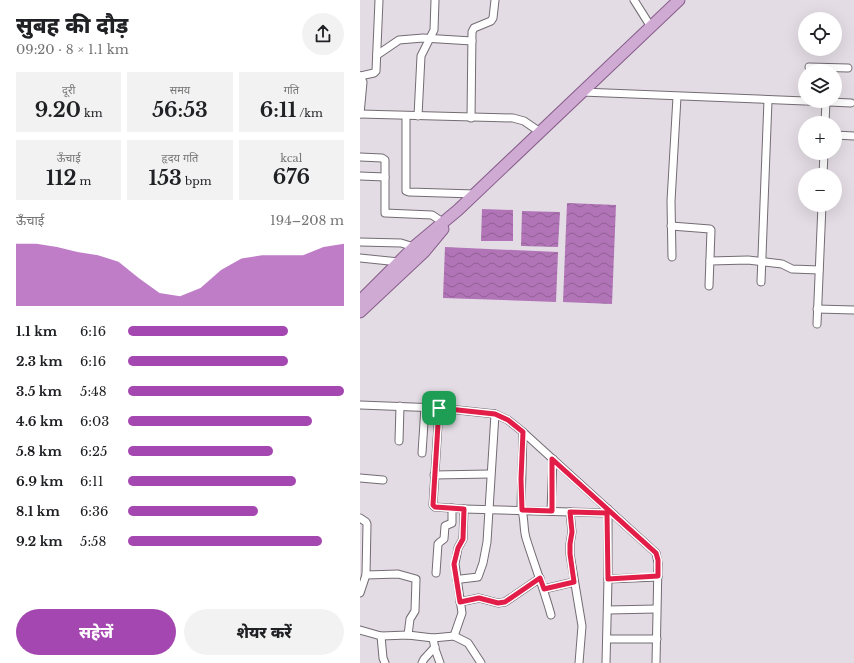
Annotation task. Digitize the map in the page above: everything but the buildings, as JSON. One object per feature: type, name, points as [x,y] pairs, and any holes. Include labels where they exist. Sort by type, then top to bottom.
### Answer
[{"type":"main road","points":[[360,301],[414,247],[458,210],[679,0]]},
{"type":"main road","points":[[360,312],[424,252],[458,210]]},
{"type":"street","points":[[379,0],[376,72],[360,76],[362,82],[360,114],[519,120],[528,123],[540,132]]},
{"type":"street","points":[[418,116],[421,59],[422,53],[434,29],[435,0]]},
{"type":"street","points":[[471,118],[472,41],[474,28],[490,22],[492,19],[495,0]]},
{"type":"street","points":[[634,0],[651,27]]},
{"type":"street","points":[[377,54],[399,40],[430,38],[472,41]]},
{"type":"street","points":[[842,68],[848,68]]},
{"type":"street","points":[[582,92],[798,101]]},
{"type":"street","points":[[672,257],[671,226],[677,97]]},
{"type":"street","points":[[761,282],[768,100]]},
{"type":"street","points":[[842,103],[851,104]]},
{"type":"street","points":[[406,116],[406,191],[475,194]]},
{"type":"street","points":[[842,135],[854,136]]},
{"type":"street","points":[[360,157],[384,158],[385,213],[430,215],[444,223]]},
{"type":"street","points":[[360,176],[385,177]]},
{"type":"street","points":[[817,324],[822,212]]},
{"type":"street","points":[[671,226],[710,229],[712,232],[709,286]]},
{"type":"street","points":[[360,242],[399,243],[414,247]]},
{"type":"street","points":[[360,258],[399,262]]},
{"type":"street","points":[[710,261],[737,260],[762,262],[782,264],[792,269],[819,270]]},
{"type":"street","points":[[817,309],[854,310]]},
{"type":"street","points":[[360,405],[425,407],[495,414],[508,420],[523,432],[608,511],[656,553],[658,560],[656,663]]},
{"type":"street","points":[[399,441],[400,406]]},
{"type":"street","points":[[422,453],[425,407]]},
{"type":"street","points":[[439,408],[434,475],[433,505],[435,507],[570,512],[608,511]]},
{"type":"street","points":[[457,580],[478,577],[486,548],[495,414]]},
{"type":"street","points":[[523,432],[521,479],[522,510],[526,538],[544,589],[551,615]]},
{"type":"street","points":[[552,459],[552,511]]},
{"type":"street","points":[[434,475],[490,474]]},
{"type":"street","points":[[360,478],[383,480]]},
{"type":"street","points":[[436,573],[438,544],[444,539],[445,526],[452,524],[452,508]]},
{"type":"street","points":[[454,636],[462,617],[454,564],[458,548],[463,539],[464,509]]},
{"type":"street","points":[[606,663],[608,610],[608,511]]},
{"type":"street","points":[[570,512],[572,532],[570,554],[582,626],[579,663]]},
{"type":"street","points":[[360,518],[366,523],[363,537],[366,575],[360,593]]},
{"type":"street","points":[[366,575],[398,574],[416,579],[416,609],[411,618],[408,635]]},
{"type":"street","points":[[608,579],[658,576]]},
{"type":"street","points":[[460,602],[479,598],[498,603],[505,602],[540,578]]},
{"type":"street","points":[[544,589],[574,582]]},
{"type":"street","points":[[608,610],[656,609]]},
{"type":"street","points":[[360,630],[381,636],[408,635],[433,638],[454,636],[468,643],[481,663]]},
{"type":"street","points":[[381,636],[384,662]]},
{"type":"street","points":[[433,638],[440,663]]},
{"type":"street","points":[[607,638],[657,640]]},
{"type":"street","points":[[422,663],[435,647]]},
{"type":"water","points":[[567,203],[616,205],[612,304],[563,302]]},
{"type":"water","points":[[482,209],[513,210],[513,241],[481,241]]},
{"type":"water","points":[[522,211],[560,212],[558,247],[521,246]]},
{"type":"water","points":[[445,247],[558,252],[556,302],[443,298]]},
{"type":"route","points":[[439,408],[495,414],[508,420],[523,432],[521,479],[522,510],[552,511],[552,459],[656,553],[658,556],[658,576],[608,579],[607,513],[570,512],[572,532],[570,554],[574,582],[544,589],[540,578],[509,600],[502,603],[483,598],[460,602],[454,564],[458,548],[463,539],[464,509],[433,506],[439,408]]}]
